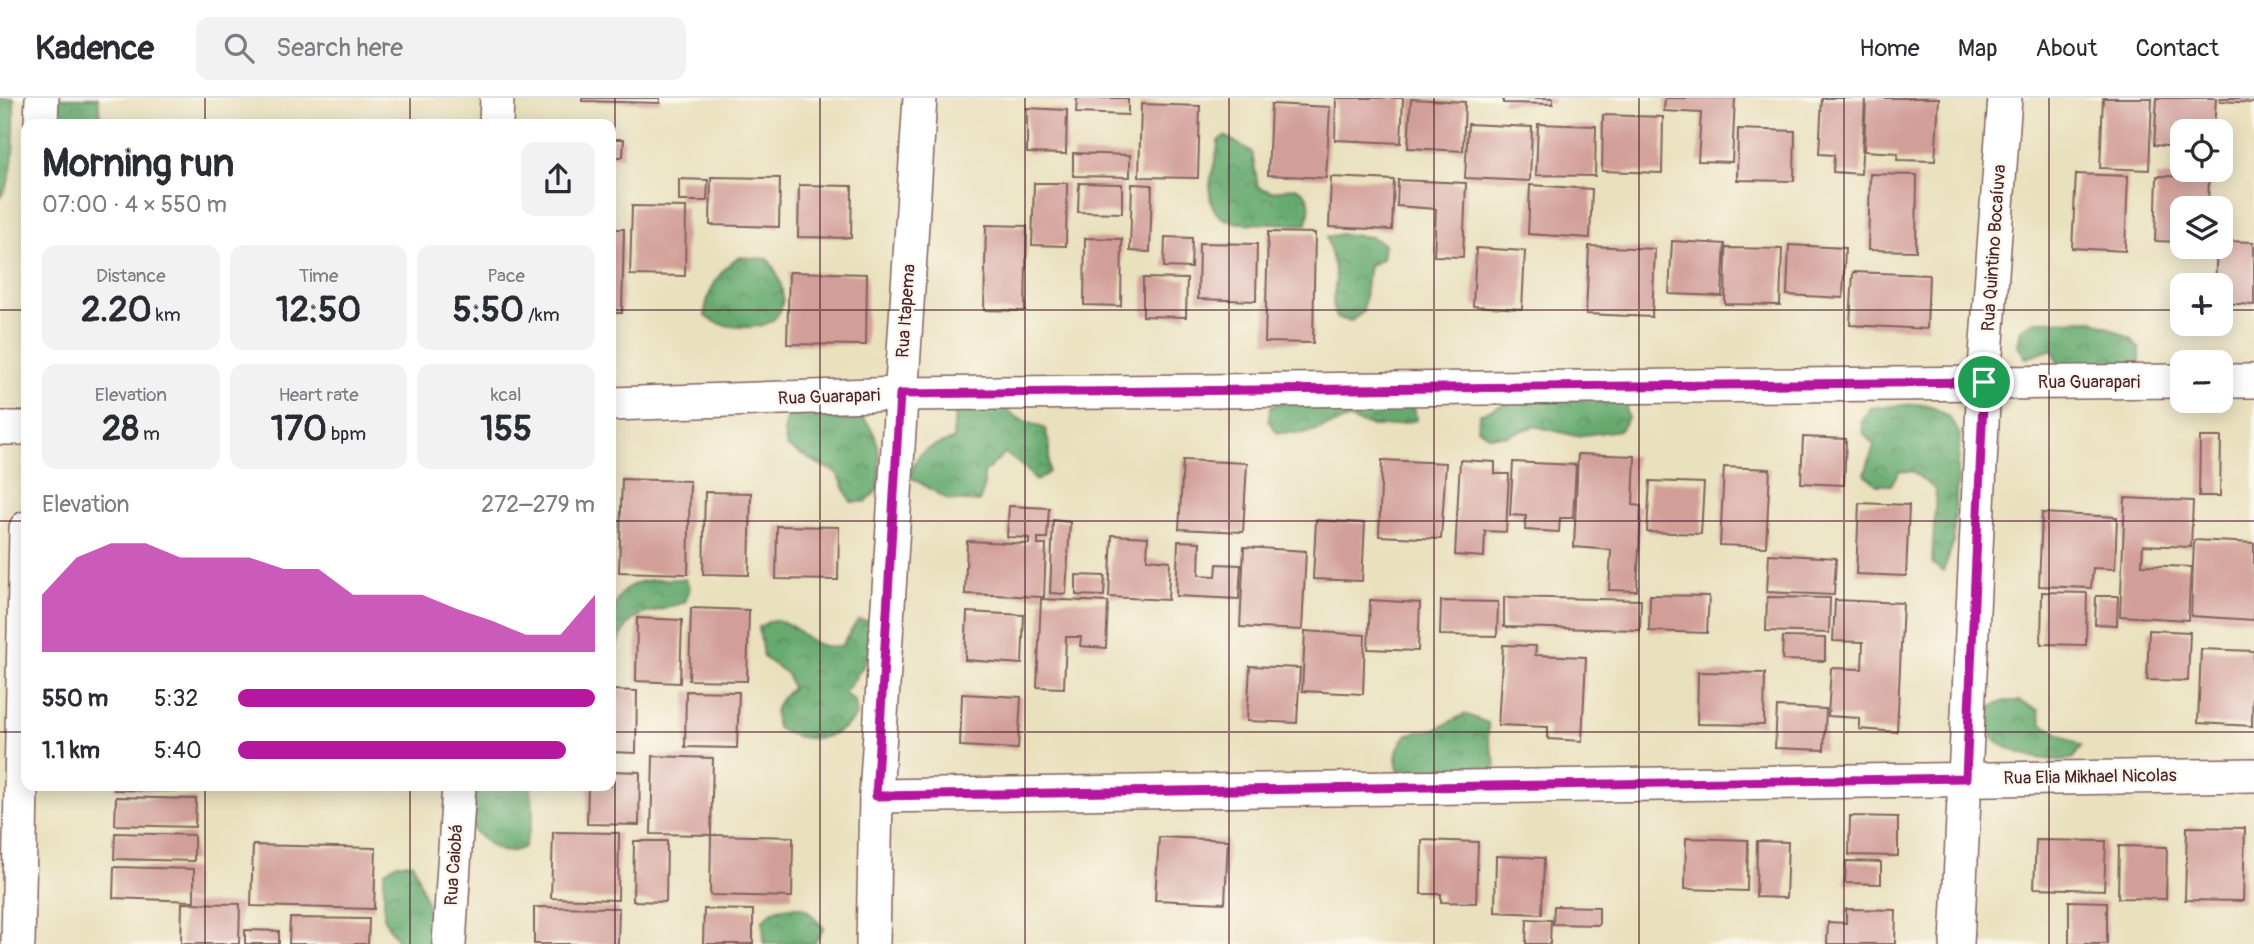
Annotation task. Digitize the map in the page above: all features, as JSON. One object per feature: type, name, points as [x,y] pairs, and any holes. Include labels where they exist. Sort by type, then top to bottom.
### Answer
[{"type":"street","points":[[41,119],[42,98]]},
{"type":"street","points":[[496,119],[497,98]]},
{"type":"street","name":"Rua Itapema","points":[[873,944],[876,796],[920,98]]},
{"type":"street","name":"Rua Quintino Bocaíuva","points":[[1957,944],[1984,382],[2005,98]]},
{"type":"street","name":"Rua Guarapari","points":[[616,404],[900,394],[2170,381]]},
{"type":"street","points":[[2233,381],[2254,381]]},
{"type":"street","points":[[0,428],[21,428]]},
{"type":"street","name":"Rua Elia Mikhael Nicolas","points":[[876,796],[2254,775]]},
{"type":"street","points":[[18,944],[21,788]]},
{"type":"street","name":"Rua Caiobá","points":[[449,944],[459,791]]},
{"type":"green space","points":[[0,98],[14,98],[14,121],[12,165],[0,197]]},
{"type":"green space","points":[[32,98],[98,98],[100,119],[30,119]]},
{"type":"green space","points":[[1225,136],[1252,152],[1258,187],[1272,192],[1295,187],[1305,194],[1310,207],[1307,224],[1234,222],[1217,214],[1212,206],[1210,188],[1218,141]]},
{"type":"green space","points":[[1341,234],[1371,237],[1384,244],[1382,259],[1369,266],[1363,312],[1351,321],[1336,318],[1333,307],[1336,274],[1327,237]]},
{"type":"green space","points":[[740,257],[768,259],[775,271],[783,295],[782,306],[770,322],[758,326],[737,327],[718,323],[705,316],[715,282],[733,261]]},
{"type":"green space","points":[[2093,320],[2130,338],[2140,350],[2140,365],[2069,373],[2058,363],[2053,349],[2026,358],[2018,345],[2021,329],[2034,321]]},
{"type":"green space","points":[[1521,397],[1625,402],[1628,418],[1620,430],[1576,436],[1535,426],[1506,436],[1490,436],[1477,428],[1480,414]]},
{"type":"green space","points":[[1284,400],[1399,401],[1412,406],[1417,420],[1383,426],[1367,425],[1349,419],[1307,433],[1278,433],[1268,421],[1271,407]]},
{"type":"green space","points":[[996,402],[1018,418],[1045,429],[1049,443],[1049,472],[1036,481],[1026,469],[1005,453],[984,473],[984,488],[979,502],[949,500],[910,477],[919,455],[953,440],[955,409]]},
{"type":"green space","points":[[1915,404],[1942,412],[1960,435],[1953,543],[1943,572],[1932,563],[1936,490],[1913,472],[1899,471],[1891,485],[1877,485],[1865,474],[1874,445],[1864,434],[1861,420],[1871,408]]},
{"type":"green space","points":[[845,408],[866,421],[879,452],[878,489],[866,502],[851,502],[838,474],[787,447],[784,433],[787,418],[799,409]]},
{"type":"green space","points":[[685,579],[690,588],[685,602],[638,616],[626,628],[616,647],[616,604],[619,597],[635,584]]},
{"type":"green space","points":[[772,620],[791,626],[819,645],[829,647],[841,646],[858,620],[872,621],[870,651],[862,668],[844,693],[855,701],[857,715],[849,724],[820,738],[799,737],[777,728],[777,706],[792,688],[787,674],[763,657],[759,627]]},
{"type":"green space","points":[[2004,701],[2018,701],[2038,710],[2042,724],[2081,746],[2074,758],[2037,758],[2009,749],[1998,742],[1990,733],[1986,721],[1991,707]]},
{"type":"green space","points":[[1464,714],[1488,723],[1488,737],[1496,765],[1484,777],[1400,775],[1397,753],[1407,734],[1437,729]]},
{"type":"green space","points":[[471,791],[530,791],[532,819],[524,847],[508,852],[496,849],[473,830]]},
{"type":"green space","points":[[397,863],[413,863],[434,924],[433,944],[400,944],[384,919],[384,872]]},
{"type":"green space","points":[[804,907],[824,928],[814,944],[764,944],[763,920],[774,910]]},
{"type":"building","points":[[582,98],[660,98],[660,103],[582,101]]},
{"type":"building","points":[[1077,98],[1128,98],[1128,115],[1076,113]]},
{"type":"building","points":[[1336,98],[1403,98],[1401,143],[1335,140]]},
{"type":"building","points":[[1503,98],[1553,98],[1553,104],[1503,103]]},
{"type":"building","points":[[1665,98],[1735,98],[1732,162],[1698,161],[1701,113],[1664,111]]},
{"type":"building","points":[[1822,98],[1865,98],[1861,174],[1833,172],[1834,155],[1819,154]]},
{"type":"building","points":[[1866,98],[1939,98],[1935,161],[1897,160],[1898,153],[1864,151]]},
{"type":"building","points":[[2103,98],[2152,98],[2149,170],[2100,168]]},
{"type":"building","points":[[2157,98],[2216,98],[2215,119],[2170,119],[2170,146],[2154,145]]},
{"type":"building","points":[[2220,98],[2254,98],[2254,103],[2220,101]]},
{"type":"building","points":[[1411,99],[1465,102],[1463,151],[1408,148]]},
{"type":"building","points":[[1141,104],[1200,106],[1198,178],[1139,177]]},
{"type":"building","points":[[1271,104],[1330,107],[1326,178],[1268,175]]},
{"type":"building","points":[[1027,108],[1067,110],[1066,154],[1027,153]]},
{"type":"building","points":[[1603,115],[1663,117],[1662,173],[1602,171]]},
{"type":"building","points":[[1468,124],[1532,127],[1530,181],[1465,178]]},
{"type":"building","points":[[1538,124],[1596,126],[1595,176],[1536,175]]},
{"type":"building","points":[[1738,129],[1795,131],[1794,181],[1737,180]]},
{"type":"building","points":[[616,139],[624,139],[623,157],[616,157]]},
{"type":"building","points":[[1073,153],[1130,155],[1130,177],[1073,176]]},
{"type":"building","points":[[1870,174],[1917,175],[1916,251],[1868,250]]},
{"type":"building","points":[[2076,174],[2128,176],[2125,251],[2072,248]]},
{"type":"building","points":[[2157,176],[2170,176],[2170,182],[2209,182],[2208,196],[2170,196],[2170,242],[2155,241]]},
{"type":"building","points":[[711,177],[780,178],[779,227],[710,225]]},
{"type":"building","points":[[1331,177],[1394,180],[1392,230],[1329,227]]},
{"type":"building","points":[[679,179],[708,180],[707,201],[679,201]]},
{"type":"building","points":[[1398,180],[1466,183],[1463,257],[1434,256],[1436,209],[1397,206]]},
{"type":"building","points":[[1034,183],[1067,183],[1066,246],[1032,245]]},
{"type":"building","points":[[1079,183],[1122,184],[1122,213],[1078,212]]},
{"type":"building","points":[[1132,184],[1152,185],[1150,252],[1130,251]]},
{"type":"building","points":[[799,185],[852,186],[851,238],[798,237]]},
{"type":"building","points":[[1530,185],[1592,189],[1590,238],[1528,234]]},
{"type":"building","points":[[632,206],[686,207],[685,276],[630,275]]},
{"type":"building","points":[[986,225],[1027,226],[1025,311],[984,310]]},
{"type":"building","points":[[616,229],[624,229],[622,313],[616,313]]},
{"type":"building","points":[[1268,232],[1315,233],[1313,343],[1265,342]]},
{"type":"building","points":[[1165,237],[1192,238],[1191,268],[1164,267]]},
{"type":"building","points":[[1085,238],[1122,239],[1121,306],[1084,305]]},
{"type":"building","points":[[1672,241],[1725,244],[1722,296],[1669,294]]},
{"type":"building","points":[[2233,241],[2254,242],[2254,305],[2233,304],[2233,273],[2216,273],[2216,259],[2233,259]]},
{"type":"building","points":[[1199,243],[1257,244],[1256,301],[1198,299]]},
{"type":"building","points":[[1789,245],[1845,248],[1843,298],[1787,295]]},
{"type":"building","points":[[1589,246],[1655,249],[1652,317],[1586,314]]},
{"type":"building","points":[[1476,248],[1525,251],[1522,309],[1473,306]]},
{"type":"building","points":[[1726,248],[1782,249],[1780,305],[1725,304]]},
{"type":"building","points":[[789,272],[867,274],[866,345],[787,344]]},
{"type":"building","points":[[1853,272],[1929,275],[1927,329],[1850,325]]},
{"type":"building","points":[[1143,278],[1187,279],[1186,317],[1143,316]]},
{"type":"building","points":[[1803,437],[1846,439],[1844,485],[1801,483]]},
{"type":"building","points":[[2200,437],[2221,437],[2220,496],[2199,496]]},
{"type":"building","points":[[1578,454],[1635,456],[1633,505],[1641,506],[1637,591],[1609,590],[1611,550],[1574,547]]},
{"type":"building","points":[[1183,460],[1247,463],[1243,532],[1179,529]]},
{"type":"building","points":[[1382,460],[1446,463],[1441,539],[1379,536]]},
{"type":"building","points":[[1460,460],[1495,462],[1495,474],[1509,474],[1506,532],[1485,531],[1484,557],[1455,555]]},
{"type":"building","points":[[1513,462],[1576,465],[1573,518],[1560,518],[1559,532],[1525,530],[1526,516],[1510,515]]},
{"type":"building","points":[[1724,467],[1770,469],[1766,547],[1720,545]]},
{"type":"building","points":[[622,479],[690,481],[688,574],[619,572]]},
{"type":"building","points":[[1650,481],[1704,483],[1701,534],[1647,532]]},
{"type":"building","points":[[705,492],[751,493],[749,575],[703,574]]},
{"type":"building","points":[[2125,498],[2193,501],[2191,547],[2143,545],[2142,565],[2191,567],[2188,620],[2120,616]]},
{"type":"building","points":[[1859,503],[1909,505],[1906,576],[1856,574]]},
{"type":"building","points":[[1009,506],[1049,508],[1047,538],[1038,538],[1038,545],[1046,545],[1044,597],[965,594],[967,541],[1029,544],[1029,538],[1007,537]]},
{"type":"building","points":[[2042,513],[2117,517],[2115,569],[2093,568],[2091,588],[2039,586]]},
{"type":"building","points":[[1053,520],[1070,522],[1066,594],[1050,593]]},
{"type":"building","points":[[1316,520],[1365,523],[1362,581],[1313,579]]},
{"type":"building","points":[[777,526],[839,527],[838,580],[776,579]]},
{"type":"building","points":[[1112,535],[1148,537],[1147,559],[1170,561],[1168,600],[1109,597]]},
{"type":"building","points":[[2194,540],[2254,543],[2254,620],[2191,616]]},
{"type":"building","points":[[1178,541],[1200,542],[1199,575],[1216,576],[1217,564],[1241,565],[1239,599],[1176,596]]},
{"type":"building","points":[[1244,547],[1306,551],[1302,630],[1240,627]]},
{"type":"building","points":[[1769,554],[1836,558],[1834,595],[1767,592]]},
{"type":"building","points":[[1076,575],[1105,576],[1104,596],[1076,595]]},
{"type":"building","points":[[2042,592],[2087,593],[2086,645],[2041,644]]},
{"type":"building","points":[[1650,595],[1709,596],[1707,633],[1649,631]]},
{"type":"building","points":[[2096,596],[2118,596],[2117,625],[2095,624]]},
{"type":"building","points":[[1504,597],[1641,600],[1640,630],[1504,627]]},
{"type":"building","points":[[1767,597],[1830,598],[1829,633],[1766,631]]},
{"type":"building","points":[[1041,599],[1108,602],[1106,648],[1080,646],[1081,637],[1066,637],[1064,688],[1037,687]]},
{"type":"building","points":[[1370,600],[1420,603],[1418,651],[1368,649]]},
{"type":"building","points":[[1835,600],[1903,603],[1897,732],[1859,729],[1859,718],[1828,716],[1831,668],[1862,669],[1863,642],[1833,641]]},
{"type":"building","points":[[1441,601],[1498,602],[1497,636],[1440,635]]},
{"type":"building","points":[[691,608],[749,610],[747,681],[689,680]]},
{"type":"building","points":[[967,612],[1024,615],[1022,664],[965,660]]},
{"type":"building","points":[[637,618],[682,620],[680,683],[636,681]]},
{"type":"building","points":[[2149,630],[2190,632],[2188,681],[2147,680]]},
{"type":"building","points":[[1305,631],[1365,635],[1363,694],[1302,691]]},
{"type":"building","points":[[1783,637],[1825,638],[1825,661],[1782,660]]},
{"type":"building","points":[[1503,645],[1536,646],[1535,655],[1586,657],[1582,741],[1548,739],[1548,727],[1498,725]]},
{"type":"building","points":[[2201,649],[2254,651],[2252,726],[2198,723]]},
{"type":"building","points":[[1250,666],[1300,668],[1297,723],[1247,721]]},
{"type":"building","points":[[1698,672],[1765,673],[1764,725],[1697,724]]},
{"type":"building","points":[[616,690],[637,691],[636,753],[616,752]]},
{"type":"building","points":[[686,691],[739,692],[737,748],[685,747]]},
{"type":"building","points":[[962,694],[1021,697],[1018,749],[960,746]]},
{"type":"building","points":[[1777,707],[1826,709],[1824,750],[1775,748]]},
{"type":"building","points":[[653,756],[713,758],[711,835],[651,834]]},
{"type":"building","points":[[616,771],[640,772],[639,825],[587,824],[588,791],[616,791]]},
{"type":"building","points":[[116,797],[196,799],[195,827],[115,825]]},
{"type":"building","points":[[1850,816],[1898,817],[1898,856],[1849,855]]},
{"type":"building","points":[[2187,827],[2245,828],[2243,901],[2185,900]]},
{"type":"building","points":[[553,832],[619,833],[618,900],[551,898]]},
{"type":"building","points":[[115,833],[194,835],[194,861],[114,859]]},
{"type":"building","points":[[711,835],[793,837],[792,897],[710,895]]},
{"type":"building","points":[[1159,837],[1228,840],[1225,903],[1155,900]]},
{"type":"building","points":[[1686,838],[1748,840],[1747,891],[1685,889]]},
{"type":"building","points":[[1422,840],[1478,842],[1476,903],[1441,902],[1441,894],[1421,894]]},
{"type":"building","points":[[2036,840],[2106,841],[2104,890],[2034,888]]},
{"type":"building","points":[[634,841],[667,841],[666,902],[633,901]]},
{"type":"building","points":[[1757,841],[1788,842],[1786,898],[1756,897]]},
{"type":"building","points":[[253,845],[376,848],[374,909],[251,906]]},
{"type":"building","points":[[2119,846],[2167,847],[2166,899],[2118,898]]},
{"type":"building","points":[[1496,856],[1544,858],[1542,914],[1495,912]]},
{"type":"building","points":[[1846,861],[1881,862],[1881,884],[1845,883]]},
{"type":"building","points":[[114,867],[194,869],[194,901],[113,898]]},
{"type":"building","points":[[2069,901],[2107,902],[2107,944],[2069,944]]},
{"type":"building","points":[[182,903],[240,904],[239,944],[181,944]]},
{"type":"building","points":[[1554,906],[1599,907],[1599,925],[1553,924]]},
{"type":"building","points":[[534,907],[619,908],[618,944],[534,944]]},
{"type":"building","points":[[704,909],[753,910],[753,944],[703,944]]},
{"type":"building","points":[[1846,909],[1896,910],[1895,944],[1827,944],[1828,922],[1846,923]]},
{"type":"building","points":[[290,918],[369,919],[368,944],[289,944]]},
{"type":"building","points":[[1527,919],[1551,920],[1550,944],[1526,944]]},
{"type":"building","points":[[245,930],[279,931],[279,944],[245,944]]},
{"type":"route","points":[[1984,382],[1966,778],[876,796],[900,394],[1984,382]]}]
